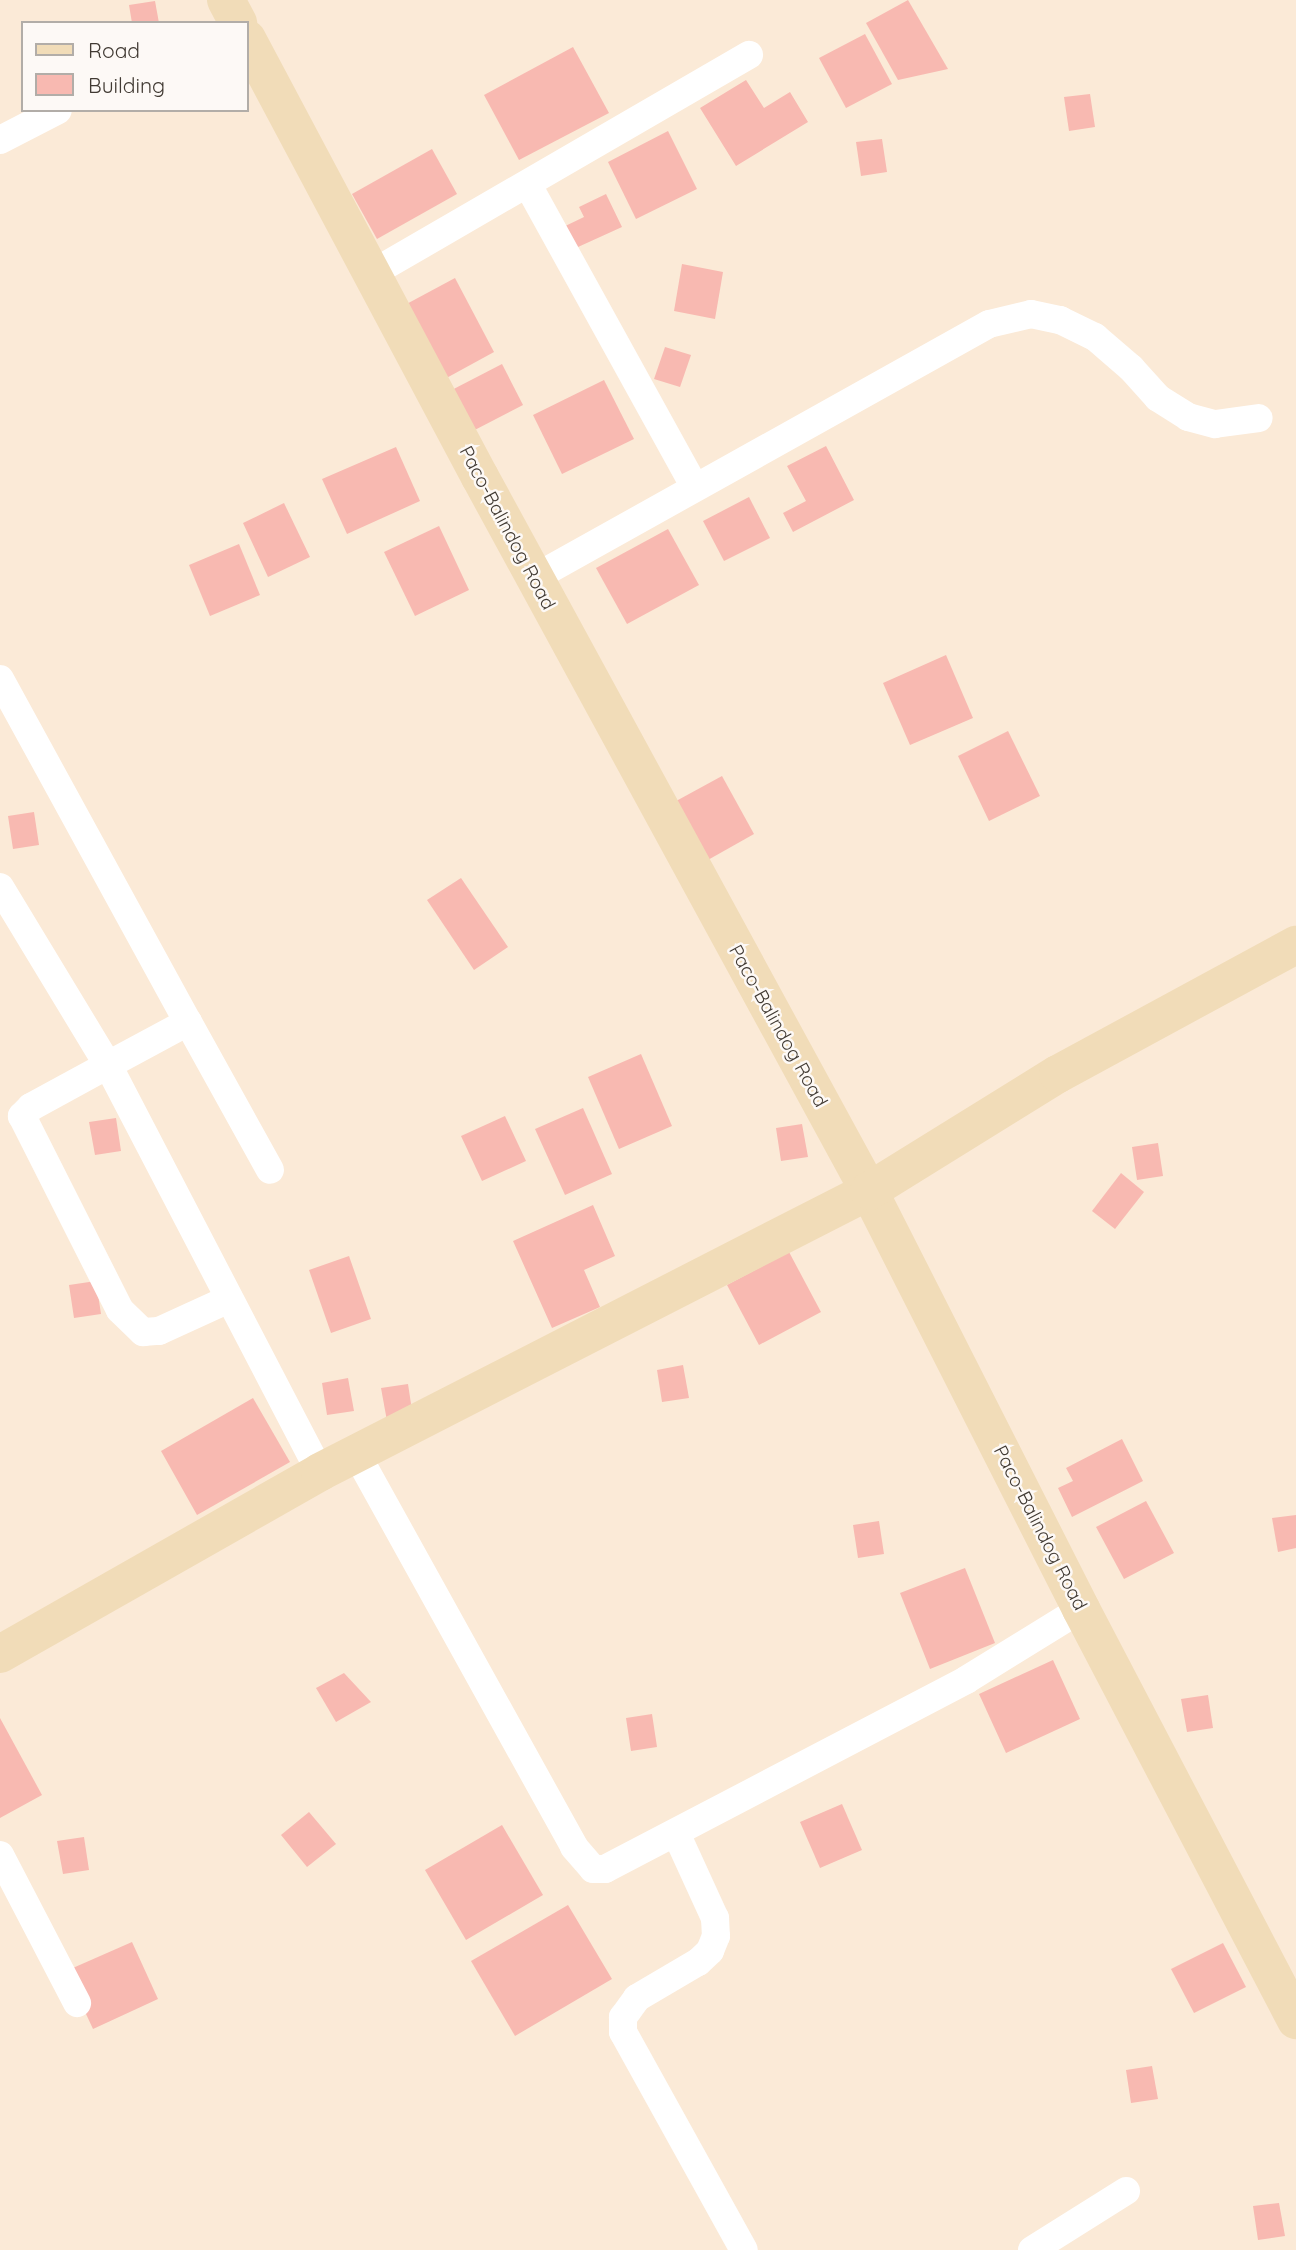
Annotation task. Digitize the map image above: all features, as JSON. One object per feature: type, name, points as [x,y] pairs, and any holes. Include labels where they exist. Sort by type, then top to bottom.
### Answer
[{"type":"street","name":"Paco-Balindog Road","points":[[248,45],[534,578],[869,1191],[1080,1609],[1296,2020]]},
{"type":"street","points":[[371,274],[749,55]]},
{"type":"street","points":[[0,140],[54,112]]},
{"type":"street","points":[[528,185],[695,487]]},
{"type":"street","points":[[534,578],[989,324],[1031,314],[1060,320],[1095,337],[1131,368],[1158,398],[1188,417],[1215,424],[1259,418]]},
{"type":"street","points":[[0,679],[270,1170]]},
{"type":"street","points":[[0,887],[108,1065],[320,1472]]},
{"type":"street","points":[[0,1654],[320,1472],[869,1191],[1058,1074],[1296,945]]},
{"type":"street","points":[[188,1022],[31,1107],[22,1116],[120,1310],[143,1332],[159,1331],[229,1299]]},
{"type":"street","points":[[356,1453],[585,1863],[593,1869],[605,1869],[676,1833],[966,1679],[1080,1609]]},
{"type":"street","points":[[676,1833],[715,1918],[716,1936],[710,1951],[698,1962],[637,1998],[623,2017],[623,2032],[744,2250]]},
{"type":"street","points":[[0,1855],[77,2003]]},
{"type":"street","points":[[1032,2250],[1126,2191]]},
{"type":"building","points":[[908,0],[948,69],[898,80],[866,23]]},
{"type":"building","points":[[155,1],[159,21],[132,21],[129,5]]},
{"type":"building","points":[[865,34],[892,84],[846,108],[819,58]]},
{"type":"building","points":[[573,47],[609,113],[519,160],[484,95]]},
{"type":"building","points":[[746,80],[764,108],[790,92],[808,122],[736,166],[700,108]]},
{"type":"building","points":[[1090,94],[1095,127],[1069,131],[1064,97]]},
{"type":"building","points":[[668,131],[697,189],[636,219],[608,162]]},
{"type":"building","points":[[882,139],[887,172],[861,176],[856,142]]},
{"type":"building","points":[[432,149],[457,194],[377,239],[352,194]]},
{"type":"building","points":[[606,194],[622,227],[567,252],[557,230],[584,217],[579,207]]},
{"type":"building","points":[[682,264],[723,272],[715,319],[674,311]]},
{"type":"building","points":[[455,278],[494,352],[441,381],[401,307]]},
{"type":"building","points":[[665,347],[691,355],[680,387],[654,379]]},
{"type":"building","points":[[502,364],[523,405],[465,435],[444,394]]},
{"type":"building","points":[[604,380],[634,439],[562,474],[533,415]]},
{"type":"building","points":[[826,446],[854,500],[793,532],[783,513],[806,501],[787,466]]},
{"type":"building","points":[[396,447],[420,501],[347,534],[322,479]]},
{"type":"building","points":[[749,497],[770,538],[724,561],[703,521]]},
{"type":"building","points":[[284,503],[310,557],[268,577],[243,523]]},
{"type":"building","points":[[439,526],[469,590],[415,616],[384,552]]},
{"type":"building","points":[[668,529],[699,585],[627,624],[596,568]]},
{"type":"building","points":[[239,544],[260,595],[210,616],[189,565]]},
{"type":"building","points":[[946,655],[973,718],[910,745],[883,683]]},
{"type":"building","points":[[1008,731],[1040,796],[989,821],[958,756]]},
{"type":"building","points":[[722,776],[754,834],[699,865],[667,806]]},
{"type":"building","points":[[34,812],[39,845],[13,849],[8,816]]},
{"type":"building","points":[[461,878],[508,947],[474,970],[427,900]]},
{"type":"building","points":[[641,1054],[672,1126],[619,1149],[588,1077]]},
{"type":"building","points":[[583,1108],[612,1174],[565,1195],[535,1129]]},
{"type":"building","points":[[505,1116],[526,1161],[482,1181],[461,1136]]},
{"type":"building","points":[[116,1118],[121,1151],[95,1155],[89,1122]]},
{"type":"building","points":[[802,1124],[808,1157],[781,1161],[776,1128]]},
{"type":"building","points":[[1158,1143],[1163,1176],[1137,1180],[1132,1147]]},
{"type":"building","points":[[1121,1173],[1144,1192],[1115,1229],[1092,1211]]},
{"type":"building","points":[[593,1205],[615,1256],[584,1270],[600,1307],[552,1328],[513,1241]]},
{"type":"building","points":[[789,1252],[821,1312],[759,1345],[727,1285]]},
{"type":"building","points":[[349,1256],[371,1319],[331,1333],[309,1270]]},
{"type":"building","points":[[96,1281],[101,1314],[74,1318],[69,1285]]},
{"type":"building","points":[[683,1365],[689,1398],[662,1402],[657,1370]]},
{"type":"building","points":[[348,1378],[354,1411],[327,1415],[322,1383]]},
{"type":"building","points":[[408,1384],[413,1417],[387,1421],[381,1388]]},
{"type":"building","points":[[253,1398],[290,1462],[197,1515],[161,1451]]},
{"type":"building","points":[[1122,1439],[1143,1481],[1072,1517],[1058,1488],[1073,1481],[1066,1468]]},
{"type":"building","points":[[1146,1501],[1174,1553],[1124,1579],[1096,1527]]},
{"type":"building","points":[[1296,1515],[1296,1548],[1278,1552],[1272,1518]]},
{"type":"building","points":[[879,1521],[884,1554],[858,1558],[853,1525]]},
{"type":"building","points":[[965,1568],[995,1643],[930,1669],[900,1593]]},
{"type":"building","points":[[1053,1660],[1080,1719],[1006,1753],[979,1694]]},
{"type":"building","points":[[344,1673],[371,1702],[336,1722],[316,1688]]},
{"type":"building","points":[[1208,1695],[1213,1728],[1187,1732],[1181,1699]]},
{"type":"building","points":[[652,1714],[657,1747],[631,1751],[626,1718]]},
{"type":"building","points":[[0,1718],[42,1795],[0,1818]]},
{"type":"building","points":[[842,1804],[862,1850],[820,1868],[800,1822]]},
{"type":"building","points":[[309,1812],[336,1844],[307,1867],[281,1835]]},
{"type":"building","points":[[502,1825],[543,1895],[466,1940],[425,1870]]},
{"type":"building","points":[[84,1837],[89,1870],[63,1874],[57,1841]]},
{"type":"building","points":[[568,1905],[612,1979],[515,2036],[471,1961]]},
{"type":"building","points":[[132,1942],[158,1999],[93,2029],[66,1971]]},
{"type":"building","points":[[1223,1943],[1246,1987],[1194,2013],[1171,1969]]},
{"type":"building","points":[[1152,2066],[1158,2099],[1131,2103],[1126,2070]]},
{"type":"building","points":[[1279,2203],[1285,2236],[1258,2240],[1253,2206]]}]
